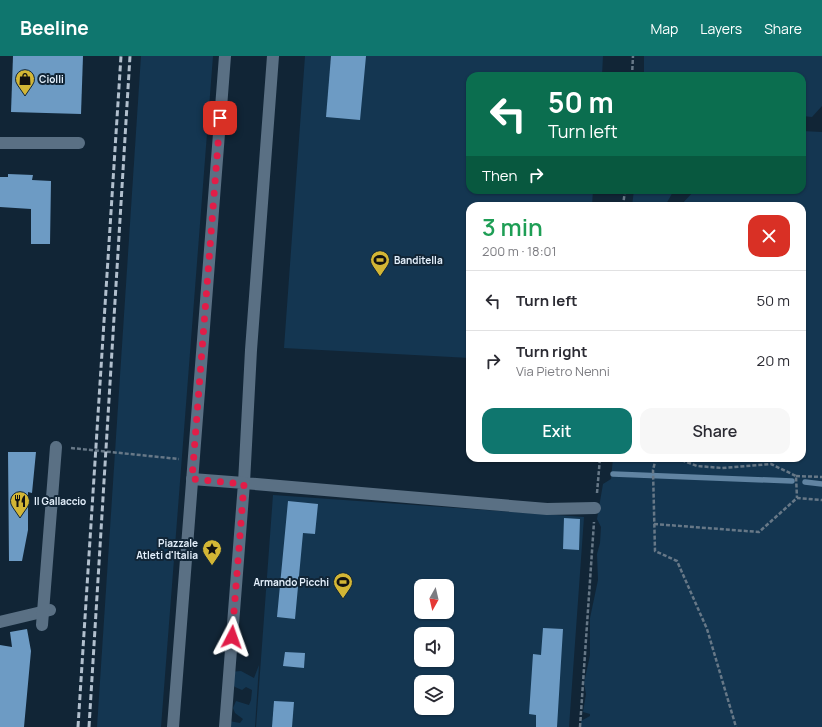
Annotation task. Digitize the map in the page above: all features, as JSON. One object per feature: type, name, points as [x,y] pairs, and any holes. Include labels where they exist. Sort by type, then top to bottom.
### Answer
[{"type":"street","points":[[172,727],[225,56]]},
{"type":"street","points":[[225,727],[244,484],[251,350],[273,56]]},
{"type":"street","points":[[0,143],[79,143]]},
{"type":"street","points":[[42,625],[48,611],[56,447]]},
{"type":"street","points":[[192,479],[547,509],[595,508]]},
{"type":"street","points":[[0,622],[48,611]]},
{"type":"path","points":[[632,72],[633,56]]},
{"type":"path","points":[[86,450],[194,460]]},
{"type":"path","points":[[580,727],[600,462]]},
{"type":"path","points":[[655,462],[653,470],[655,552],[677,561],[707,629],[736,727]]},
{"type":"path","points":[[686,462],[697,466],[722,468],[771,464],[796,476],[822,477]]},
{"type":"path","points":[[796,476],[797,498]]},
{"type":"path","points":[[654,524],[759,532],[797,498],[822,500]]},
{"type":"shaded area","points":[[141,56],[213,56],[161,727],[97,727]]},
{"type":"shaded area","name":"Banditella","points":[[305,56],[603,56],[602,72],[466,72],[466,194],[593,194],[592,202],[466,202],[466,358],[284,348]]},
{"type":"shaded area","points":[[644,56],[822,56],[822,106],[812,117],[806,116],[806,72],[644,72]]},
{"type":"shaded area","points":[[806,131],[822,132],[822,727],[581,727],[581,721],[590,716],[590,714],[583,712],[586,694],[584,683],[590,655],[590,618],[598,580],[597,554],[600,543],[601,527],[597,519],[603,484],[611,479],[613,462],[806,462],[806,202],[684,202],[691,194],[806,194]]},
{"type":"shaded area","points":[[634,194],[672,194],[667,202],[632,202]]},
{"type":"shaded area","name":"Armando Picchi","points":[[273,495],[584,517],[569,727],[256,727]]},
{"type":"shaded area","points":[[259,665],[255,727],[228,727],[229,721],[240,723],[243,719],[235,713],[233,708],[236,701],[249,705],[252,690],[246,687],[242,690],[235,687],[226,679],[229,672],[241,671],[254,678]]},
{"type":"building","points":[[13,56],[83,56],[81,114],[11,112]]},
{"type":"building","points":[[331,56],[366,56],[360,120],[326,117]]},
{"type":"building","points":[[8,174],[33,175],[32,180],[51,181],[50,244],[31,244],[31,209],[0,207],[0,177],[8,177]]},
{"type":"building","points":[[8,452],[36,452],[32,493],[28,492],[28,530],[22,561],[9,561]]},
{"type":"building","points":[[288,501],[318,504],[315,534],[303,533],[295,619],[277,617]]},
{"type":"building","points":[[564,518],[580,519],[579,550],[563,549]]},
{"type":"building","points":[[543,628],[563,629],[557,727],[536,727],[536,715],[529,714],[533,654],[541,655]]},
{"type":"building","points":[[27,629],[31,651],[24,727],[0,727],[0,645],[12,647],[10,632]]},
{"type":"building","points":[[285,652],[305,653],[304,668],[283,666]]},
{"type":"building","points":[[274,701],[294,702],[292,727],[272,727]]},
{"type":"waterway","points":[[613,474],[792,481]]},
{"type":"waterway","points":[[805,482],[822,484]]},
{"type":"railway","points":[[78,727],[121,56]]},
{"type":"railway","points":[[89,727],[130,56]]},
{"type":"place","name":"Ciolli","points":[[25,96]]},
{"type":"place","name":"Banditella","points":[[380,277]]},
{"type":"place","name":"Il Gallaccio","points":[[20,518]]},
{"type":"place","name":"Piazzale Atleti d'Italia","points":[[212,566]]},
{"type":"place","name":"Armando Picchi","points":[[343,599]]},
{"type":"route","points":[[220,118],[192,479],[244,484],[232,637]]}]
